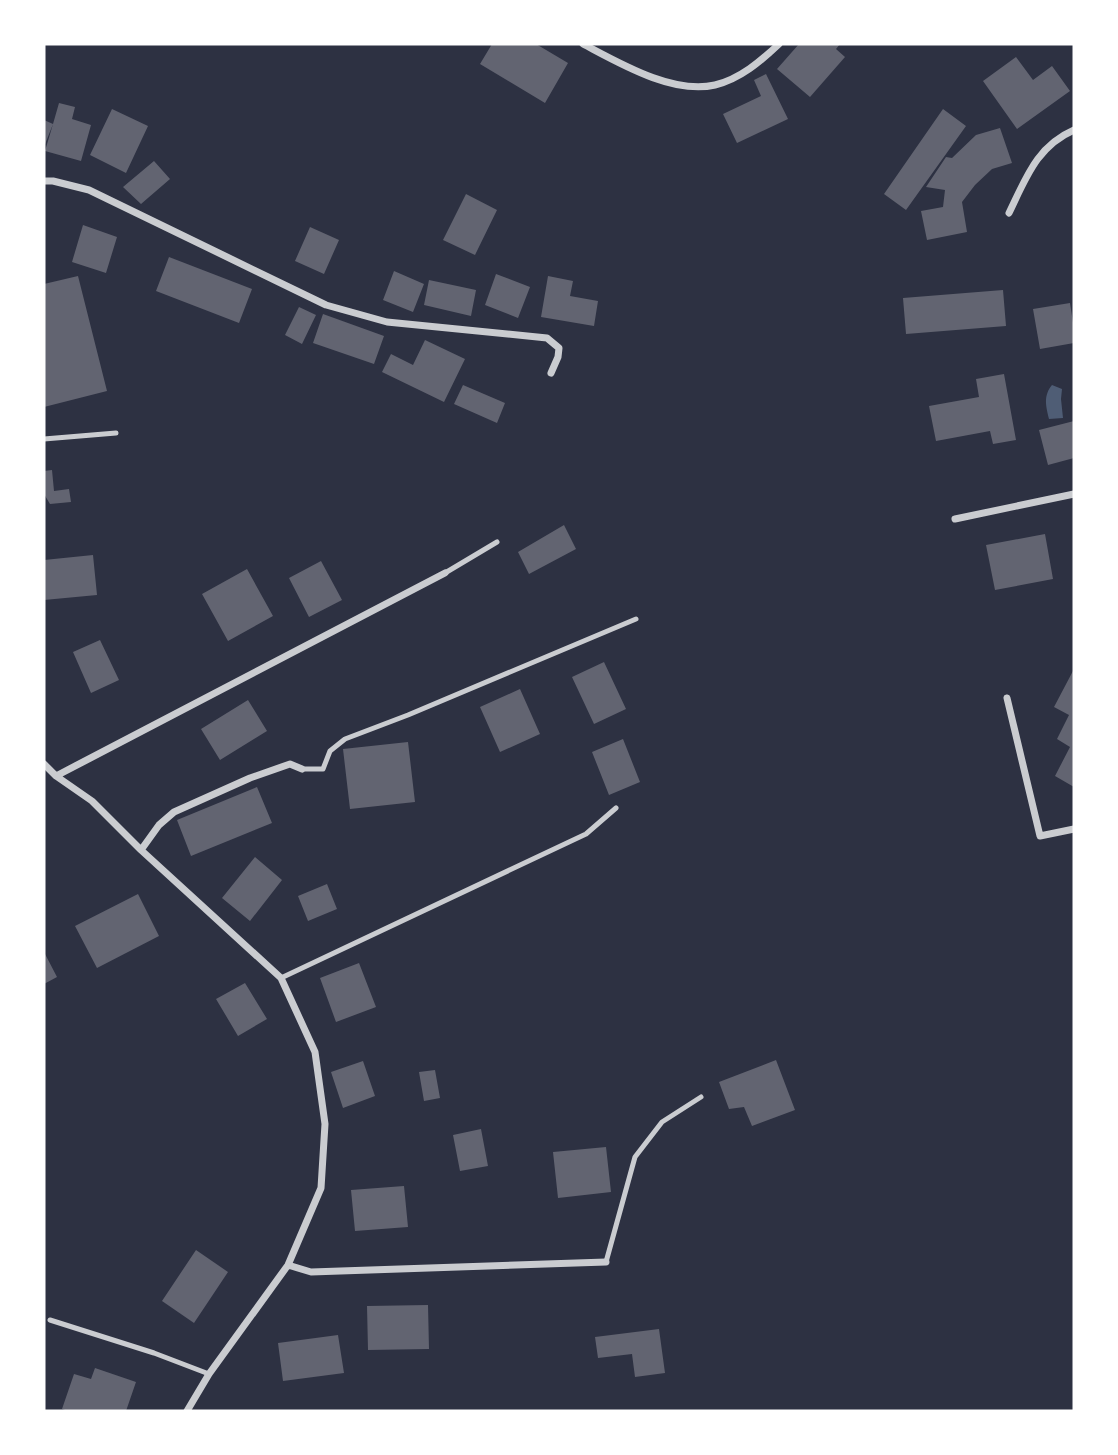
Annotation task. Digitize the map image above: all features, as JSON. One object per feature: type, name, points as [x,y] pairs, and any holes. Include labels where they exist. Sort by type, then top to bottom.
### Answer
[{"type":"street","points":[[583,44],[659,81],[693,86],[715,85],[743,73],[763,60],[779,44]]},
{"type":"street","points":[[1009,212],[1042,151],[1074,130]]},
{"type":"street","points":[[44,181],[89,190],[326,304],[387,322],[547,338],[559,348],[551,373]]},
{"type":"street","points":[[955,519],[1074,494]]},
{"type":"street","points":[[56,776],[444,573]]},
{"type":"street","points":[[1007,698],[1040,836],[1074,829]]},
{"type":"street","points":[[44,764],[56,776],[92,801],[141,850],[281,978],[315,1052],[325,1124],[321,1188],[288,1265],[209,1374],[187,1411]]},
{"type":"street","points":[[141,850],[159,825],[174,812],[250,778],[290,764],[302,769]]},
{"type":"street","points":[[288,1265],[311,1272],[606,1262]]},
{"type":"lane","points":[[44,439],[116,433]]},
{"type":"lane","points":[[444,573],[497,542]]},
{"type":"lane","points":[[302,769],[323,769],[330,751],[345,739],[636,619]]},
{"type":"lane","points":[[281,978],[586,834],[615,808]]},
{"type":"lane","points":[[606,1262],[635,1157],[662,1122],[701,1097]]},
{"type":"lane","points":[[50,1320],[209,1374]]},
{"type":"water","points":[[1052,385],[1062,389],[1063,418],[1049,419],[1046,397]]},
{"type":"building","points":[[492,44],[536,44],[568,63],[545,103],[480,64]]},
{"type":"building","points":[[799,44],[840,44],[836,49],[845,57],[810,97],[777,69]]},
{"type":"building","points":[[1016,57],[1033,80],[1052,66],[1070,91],[1017,129],[983,81]]},
{"type":"building","points":[[766,74],[788,119],[737,143],[723,114],[761,96],[754,80]]},
{"type":"building","points":[[59,103],[75,107],[72,119],[91,125],[81,161],[45,151]]},
{"type":"building","points":[[112,109],[148,126],[126,173],[90,155]]},
{"type":"building","points":[[943,109],[966,126],[906,210],[884,194]]},
{"type":"building","points":[[44,120],[53,124],[44,147]]},
{"type":"building","points":[[1000,128],[1012,163],[992,169],[962,202],[967,232],[927,240],[921,211],[943,207],[945,190],[926,187],[946,157],[952,158],[976,135]]},
{"type":"building","points":[[154,161],[170,179],[141,204],[123,187]]},
{"type":"building","points":[[466,194],[497,210],[475,255],[443,240]]},
{"type":"building","points":[[83,225],[117,237],[106,273],[72,262]]},
{"type":"building","points":[[310,227],[339,240],[324,274],[295,261]]},
{"type":"building","points":[[169,257],[252,289],[239,323],[156,291]]},
{"type":"building","points":[[394,271],[424,284],[413,312],[383,300]]},
{"type":"building","points":[[496,274],[530,287],[518,318],[485,305]]},
{"type":"building","points":[[78,276],[107,391],[44,407],[44,284]]},
{"type":"building","points":[[548,276],[573,281],[570,296],[598,301],[594,326],[541,317]]},
{"type":"building","points":[[429,280],[476,290],[471,316],[424,305]]},
{"type":"building","points":[[1003,290],[1006,326],[906,334],[903,298]]},
{"type":"building","points":[[1070,303],[1074,343],[1040,349],[1033,309]]},
{"type":"building","points":[[299,307],[316,315],[302,344],[285,335]]},
{"type":"building","points":[[323,314],[384,336],[374,364],[313,343]]},
{"type":"building","points":[[425,340],[465,359],[444,402],[382,372],[391,354],[413,365]]},
{"type":"building","points":[[1004,374],[1016,440],[993,444],[990,431],[936,441],[929,406],[979,397],[976,379]]},
{"type":"building","points":[[463,385],[505,403],[497,423],[454,404]]},
{"type":"building","points":[[1074,421],[1074,458],[1048,465],[1039,430]]},
{"type":"building","points":[[52,470],[54,491],[69,489],[71,502],[50,504],[44,494],[44,471]]},
{"type":"building","points":[[564,525],[576,549],[529,574],[518,552]]},
{"type":"building","points":[[1045,534],[1053,579],[995,590],[986,545]]},
{"type":"building","points":[[93,555],[97,595],[44,600],[44,560]]},
{"type":"building","points":[[321,561],[342,600],[309,617],[289,578]]},
{"type":"building","points":[[247,569],[273,616],[228,641],[202,594]]},
{"type":"building","points":[[100,640],[119,680],[91,693],[73,652]]},
{"type":"building","points":[[604,662],[626,709],[594,724],[572,677]]},
{"type":"building","points":[[1074,669],[1074,787],[1055,776],[1070,747],[1057,739],[1069,715],[1054,707]]},
{"type":"building","points":[[520,689],[540,734],[500,752],[480,707]]},
{"type":"building","points":[[248,700],[267,731],[220,760],[201,729]]},
{"type":"building","points":[[623,739],[640,782],[609,795],[592,752]]},
{"type":"building","points":[[408,742],[415,802],[350,809],[343,749]]},
{"type":"building","points":[[257,787],[272,823],[191,856],[177,820]]},
{"type":"building","points":[[255,857],[282,880],[250,921],[222,898]]},
{"type":"building","points":[[327,884],[337,909],[308,921],[298,896]]},
{"type":"building","points":[[138,894],[159,936],[97,968],[75,926]]},
{"type":"building","points":[[44,952],[57,977],[44,984]]},
{"type":"building","points":[[359,963],[376,1007],[336,1022],[320,978]]},
{"type":"building","points":[[245,983],[267,1019],[238,1036],[216,999]]},
{"type":"building","points":[[776,1060],[795,1110],[752,1126],[744,1107],[729,1109],[719,1082]]},
{"type":"building","points":[[363,1061],[375,1096],[343,1108],[331,1072]]},
{"type":"building","points":[[435,1070],[440,1098],[424,1101],[419,1072]]},
{"type":"building","points":[[481,1129],[488,1166],[460,1171],[453,1135]]},
{"type":"building","points":[[606,1147],[611,1192],[558,1198],[553,1152]]},
{"type":"building","points":[[404,1186],[408,1227],[355,1231],[351,1190]]},
{"type":"building","points":[[196,1250],[228,1272],[194,1323],[162,1301]]},
{"type":"building","points":[[428,1305],[429,1349],[368,1350],[367,1306]]},
{"type":"building","points":[[659,1329],[665,1373],[635,1377],[632,1354],[598,1358],[595,1337]]},
{"type":"building","points":[[338,1335],[344,1373],[283,1381],[278,1343]]},
{"type":"building","points":[[95,1368],[136,1382],[126,1411],[62,1409],[74,1374],[91,1379]]}]
